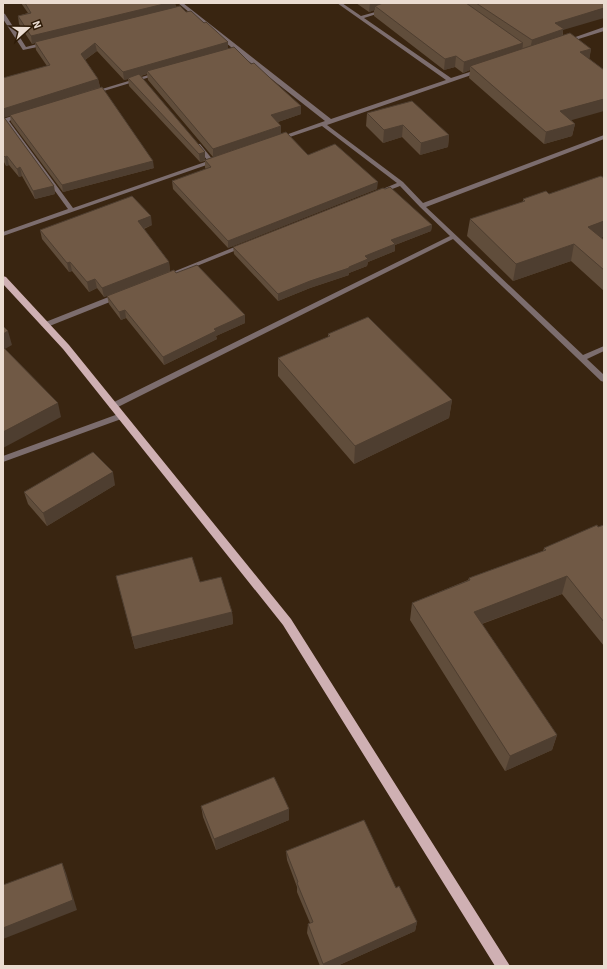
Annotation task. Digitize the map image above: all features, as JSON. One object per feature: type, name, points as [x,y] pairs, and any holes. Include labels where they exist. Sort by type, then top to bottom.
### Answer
[{"type":"main road","points":[[3,279],[66,347],[287,622],[503,966]]},
{"type":"street","points":[[180,3],[329,121]]},
{"type":"street","points":[[339,3],[451,81]]},
{"type":"street","points":[[180,11],[188,9]]},
{"type":"street","points":[[360,18],[387,9]]},
{"type":"street","points":[[3,15],[25,49],[48,43]]},
{"type":"street","points":[[559,44],[604,29]]},
{"type":"street","points":[[231,53],[239,51]]},
{"type":"street","points":[[271,141],[486,69]]},
{"type":"street","points":[[89,94],[164,72]]},
{"type":"street","points":[[142,79],[147,85]]},
{"type":"street","points":[[29,112],[5,120],[72,210]]},
{"type":"street","points":[[329,121],[322,124],[401,183],[422,206],[604,379]]},
{"type":"street","points":[[422,206],[604,137]]},
{"type":"street","points":[[192,138],[212,162]]},
{"type":"street","points":[[3,234],[220,159]]},
{"type":"street","points":[[372,195],[401,183]]},
{"type":"street","points":[[113,406],[455,236]]},
{"type":"street","points":[[165,277],[246,245]]},
{"type":"street","points":[[44,325],[128,292]]},
{"type":"street","points":[[583,358],[604,348]]},
{"type":"street","points":[[3,459],[121,416]]},
{"type":"building","points":[[25,3],[168,3],[31,36],[18,16],[31,13]]},
{"type":"building","points":[[383,3],[466,3],[523,43],[464,62],[456,56],[445,59],[375,6]]},
{"type":"building","points":[[476,3],[604,3],[604,8],[555,23],[564,29],[532,40]]},
{"type":"building","points":[[180,6],[186,12],[191,11],[204,23],[206,22],[228,42],[123,72],[95,43],[81,54],[98,79],[3,109],[3,78],[50,65],[35,42]]},
{"type":"building","points":[[570,33],[591,49],[580,52],[604,70],[604,99],[560,111],[575,124],[546,132],[470,66]]},
{"type":"building","points":[[234,47],[251,64],[254,63],[301,106],[271,115],[281,126],[213,149],[147,71]]},
{"type":"building","points":[[139,74],[205,152],[199,154],[128,78]]},
{"type":"building","points":[[102,87],[153,161],[62,185],[10,115]]},
{"type":"building","points":[[412,101],[449,135],[421,143],[403,125],[384,130],[367,113]]},
{"type":"building","points":[[3,116],[54,186],[33,191],[20,167],[17,169],[7,156],[5,157],[3,155]]},
{"type":"building","points":[[286,132],[308,155],[335,144],[378,182],[228,241],[172,181],[211,167],[205,160]]},
{"type":"building","points":[[601,176],[604,178],[604,221],[588,227],[604,240],[604,270],[574,244],[516,264],[470,219],[525,201],[523,199],[546,191],[549,194]]},
{"type":"building","points":[[390,187],[432,225],[391,240],[395,244],[365,256],[368,259],[349,268],[310,281],[278,294],[233,247],[383,188],[385,189]]},
{"type":"building","points":[[132,196],[151,216],[138,221],[169,262],[102,288],[95,279],[87,282],[70,262],[67,263],[40,230]]},
{"type":"building","points":[[197,265],[245,315],[214,329],[216,331],[163,357],[125,310],[119,312],[107,296],[174,270],[176,273]]},
{"type":"building","points":[[368,317],[452,400],[355,446],[278,358],[330,336],[328,334]]},
{"type":"building","points":[[3,326],[8,331],[3,334]]},
{"type":"building","points":[[3,347],[58,403],[3,432]]},
{"type":"building","points":[[93,452],[113,472],[43,513],[24,492]]},
{"type":"building","points":[[597,525],[598,527],[604,525],[604,622],[567,576],[474,612],[557,735],[510,756],[412,603],[470,580],[469,578],[546,550],[544,548]]},
{"type":"building","points":[[192,557],[200,582],[221,577],[232,612],[132,637],[116,576]]},
{"type":"building","points":[[274,777],[289,809],[214,839],[201,806]]},
{"type":"building","points":[[364,820],[396,888],[399,886],[417,922],[323,964],[308,924],[313,922],[286,851]]},
{"type":"building","points":[[62,863],[73,900],[3,928],[3,885]]}]
